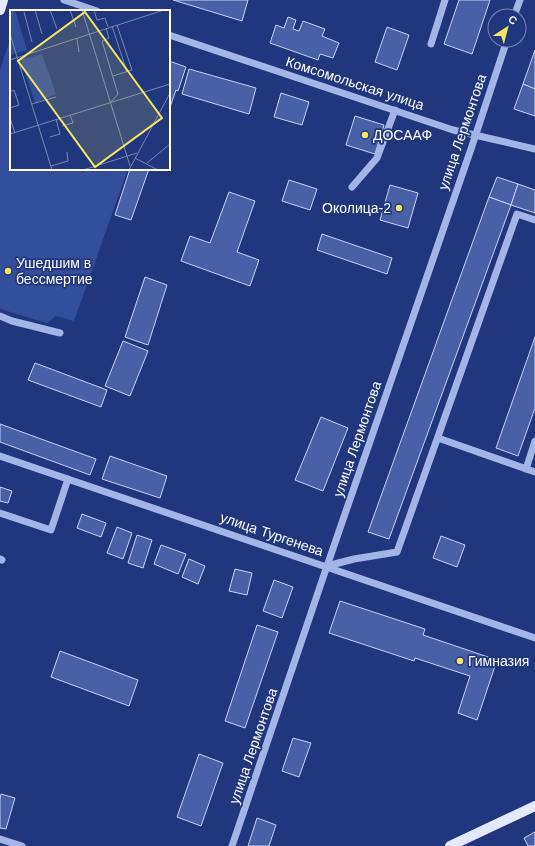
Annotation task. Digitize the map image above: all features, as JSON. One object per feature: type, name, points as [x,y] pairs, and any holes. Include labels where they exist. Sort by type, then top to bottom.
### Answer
[{"type":"main road","points":[[0,10],[3,0]]},
{"type":"main road","points":[[450,846],[535,806]]},
{"type":"street","points":[[64,0],[94,10]]},
{"type":"street","points":[[431,44],[446,0]]},
{"type":"street","name":"Комсомольская улица","points":[[170,35],[453,130],[535,148]]},
{"type":"street","name":"улица Лермонтова","points":[[232,846],[504,48]]},
{"type":"street","points":[[352,187],[377,158],[395,110]]},
{"type":"street","points":[[327,566],[354,559],[397,552],[517,214],[535,220]]},
{"type":"street","points":[[0,316],[12,321],[60,333]]},
{"type":"street","points":[[438,438],[535,472]]},
{"type":"street","points":[[526,469],[535,441]]},
{"type":"street","name":"улица Тургенева","points":[[0,456],[535,638]]},
{"type":"street","points":[[0,513],[51,530],[68,479]]},
{"type":"street","points":[[0,839],[22,846]]},
{"type":"shaded area","points":[[10,40],[10,170],[128,170],[74,321],[56,316],[47,323],[0,309],[0,70]]},
{"type":"building","points":[[173,0],[248,0],[242,21]]},
{"type":"building","points":[[459,0],[490,0],[472,54],[444,44]]},
{"type":"building","points":[[288,17],[296,20],[293,29],[299,31],[303,21],[325,29],[322,36],[339,43],[333,58],[320,54],[318,60],[270,43],[276,25],[284,28]]},
{"type":"building","points":[[387,27],[409,35],[397,70],[375,62]]},
{"type":"building","points":[[535,50],[535,89],[523,84]]},
{"type":"building","points":[[170,61],[186,67],[178,91],[176,90],[170,107]]},
{"type":"building","points":[[189,69],[256,88],[249,114],[182,94]]},
{"type":"building","points":[[523,84],[535,89],[535,116],[514,109]]},
{"type":"building","points":[[281,93],[309,102],[302,125],[274,117]]},
{"type":"building","name":"ДОСААФ","points":[[355,116],[384,125],[375,154],[346,145]]},
{"type":"building","points":[[130,170],[149,170],[131,220],[115,215]]},
{"type":"building","points":[[497,177],[518,184],[511,205],[489,197]]},
{"type":"building","points":[[289,180],[317,189],[310,210],[282,201]]},
{"type":"building","points":[[518,184],[535,190],[535,213],[511,205]]},
{"type":"building","points":[[390,185],[418,193],[408,228],[380,220]]},
{"type":"building","points":[[229,192],[255,201],[237,252],[259,260],[250,286],[181,261],[190,236],[210,243]]},
{"type":"building","points":[[489,197],[511,205],[389,539],[368,532]]},
{"type":"building","points":[[322,234],[392,258],[387,274],[317,250]]},
{"type":"building","points":[[145,277],[167,285],[148,345],[125,337]]},
{"type":"building","points":[[535,337],[535,408],[518,456],[496,448]]},
{"type":"building","points":[[123,341],[148,351],[130,396],[105,386]]},
{"type":"building","points":[[35,363],[107,390],[101,407],[28,380]]},
{"type":"building","points":[[321,417],[348,428],[323,491],[295,480]]},
{"type":"building","points":[[0,424],[96,459],[90,475],[0,442]]},
{"type":"building","points":[[110,456],[167,476],[160,498],[102,479]]},
{"type":"building","points":[[0,487],[12,491],[8,503],[0,501]]},
{"type":"building","points":[[82,514],[106,523],[101,537],[77,528]]},
{"type":"building","points":[[117,527],[132,533],[123,559],[107,553]]},
{"type":"building","points":[[137,535],[152,540],[143,568],[128,563]]},
{"type":"building","points":[[441,536],[465,545],[457,567],[433,558]]},
{"type":"building","points":[[161,545],[186,554],[178,574],[154,564]]},
{"type":"building","points":[[189,559],[205,566],[198,584],[182,577]]},
{"type":"building","points":[[235,569],[252,573],[247,595],[229,591]]},
{"type":"building","points":[[274,580],[293,587],[282,618],[263,611]]},
{"type":"building","name":"Гимназия","points":[[340,601],[425,629],[423,635],[497,660],[477,720],[458,713],[470,676],[415,658],[414,661],[329,633]]},
{"type":"building","points":[[257,625],[278,632],[245,728],[225,721]]},
{"type":"building","points":[[60,651],[138,680],[129,706],[51,677]]},
{"type":"building","points":[[293,738],[311,743],[299,777],[282,771]]},
{"type":"building","points":[[199,754],[223,763],[201,826],[177,817]]},
{"type":"building","points":[[1,794],[15,798],[6,829],[0,828]]},
{"type":"building","points":[[257,818],[276,825],[269,846],[248,846]]},
{"type":"building","points":[[535,832],[535,846],[528,846],[524,838]]},
{"type":"place","name":"ДОСААФ","points":[[365,135]]},
{"type":"place","name":"Околица-2","points":[[399,208]]},
{"type":"place","name":"Ушедшим в бессмертие","points":[[8,271]]},
{"type":"place","name":"Гимназия","points":[[460,661]]}]
